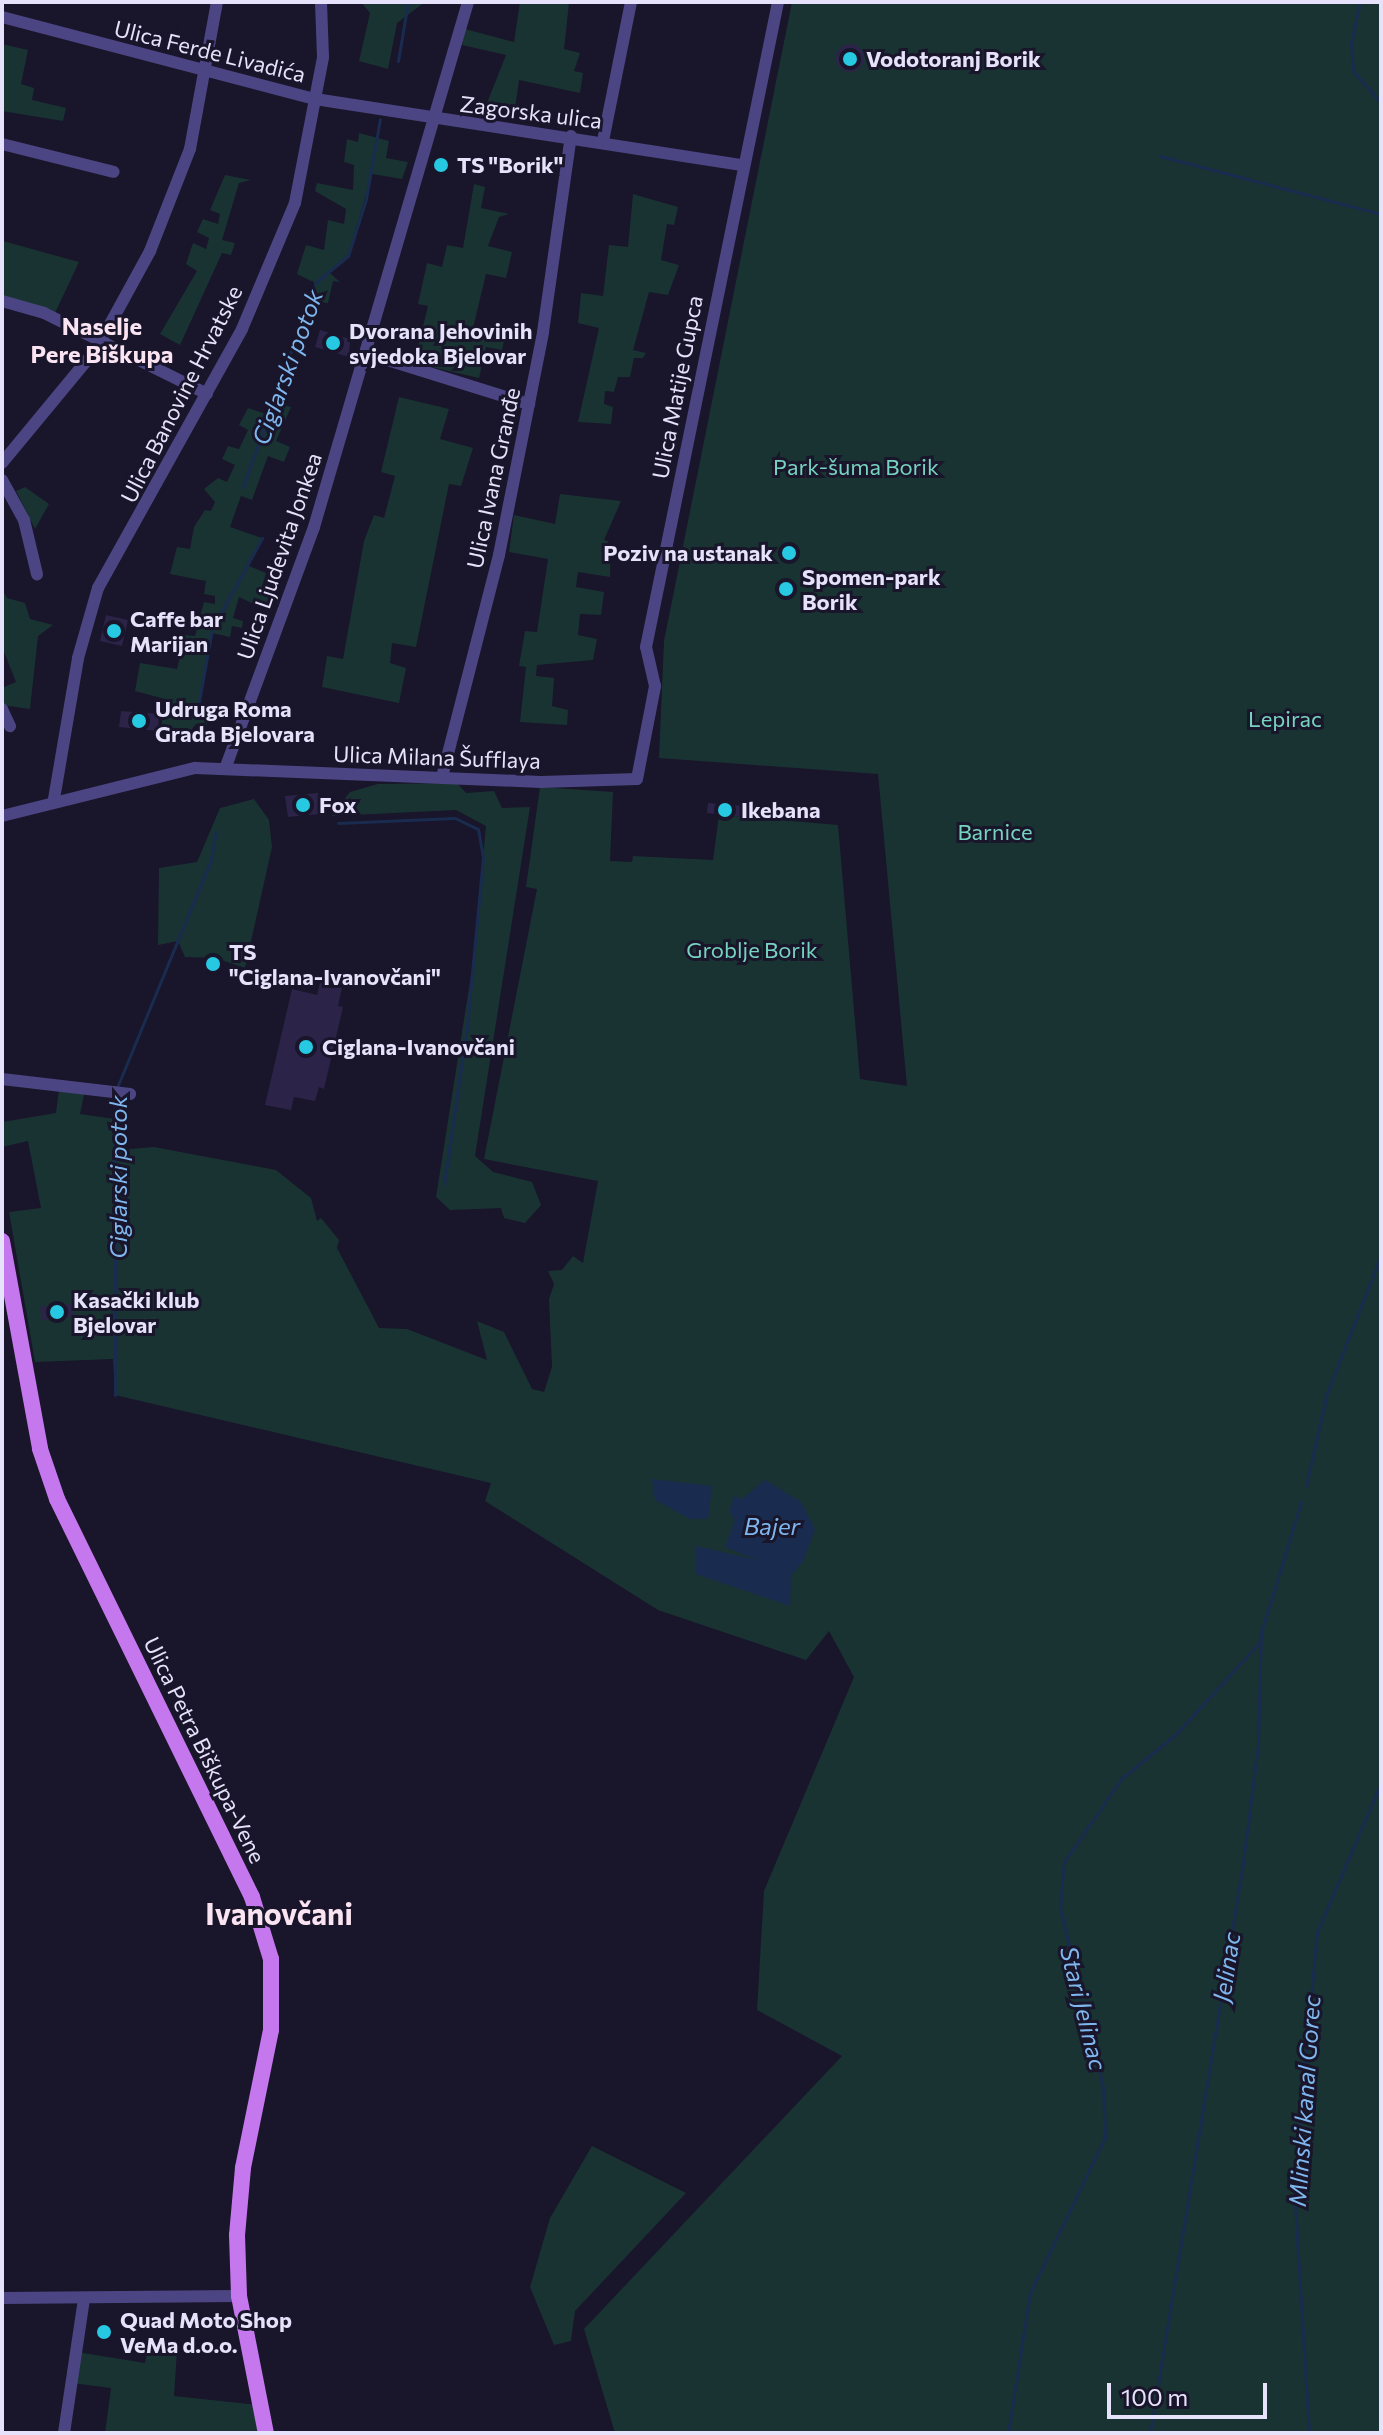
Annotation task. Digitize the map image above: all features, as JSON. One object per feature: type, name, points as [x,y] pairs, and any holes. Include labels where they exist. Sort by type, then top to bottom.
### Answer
[{"type":"main road","name":"Ulica Petra Biškupa-Vene","points":[[2,1241],[4,1266],[40,1449],[57,1499],[252,1897],[271,1959],[271,2030],[243,2168],[239,2296],[266,2433]]},
{"type":"street","points":[[2,463],[102,340],[173,199],[206,73],[217,2]]},
{"type":"street","name":"Ulica Banovine Hrvatske","points":[[54,799],[78,658],[98,588],[207,394],[295,203],[323,57],[321,2]]},
{"type":"street","name":"Ulica Ljudevita Jonkea","points":[[225,769],[314,527],[468,2]]},
{"type":"street","points":[[603,141],[631,2]]},
{"type":"street","name":"Ulica Matije Gupca","points":[[637,779],[655,686],[646,647],[742,165],[778,2]]},
{"type":"street","name":"Ulica Ferde Livadića","points":[[2,17],[206,73],[315,99]]},
{"type":"street","name":"Zagorska ulica","points":[[315,99],[431,120],[571,136],[742,165]]},
{"type":"street","name":"Ulica Ivana Granđe","points":[[442,777],[499,555],[529,404],[571,136]]},
{"type":"street","points":[[2,144],[114,172]]},
{"type":"street","points":[[2,301],[102,340],[207,394]]},
{"type":"street","points":[[365,353],[529,404]]},
{"type":"street","points":[[2,480],[24,520],[37,574]]},
{"type":"street","points":[[2,709],[10,726]]},
{"type":"street","name":"Ulica Milana Šufflaya","points":[[2,816],[54,799],[158,774],[225,769],[442,777],[637,779]]},
{"type":"street","points":[[2,1079],[130,1094]]},
{"type":"street","points":[[2,2298],[239,2296]]},
{"type":"street","points":[[64,2433],[84,2299]]},
{"type":"green space","points":[[361,2],[425,2],[397,23],[388,69],[359,61],[370,13]]},
{"type":"green space","points":[[520,2],[575,2],[569,3],[564,49],[580,53],[574,71],[583,73],[580,93],[519,80],[515,109],[487,103],[506,55],[462,45],[465,29],[514,42]]},
{"type":"green space","points":[[792,2],[1381,2],[1381,2433],[615,2433],[584,2329],[842,2056],[757,2010],[764,1891],[854,1677],[829,1631],[806,1660],[658,1610],[485,1501],[491,1483],[115,1395],[113,1359],[35,1362],[9,1212],[41,1208],[28,1141],[2,1147],[2,1122],[56,1113],[60,1082],[86,1085],[80,1114],[115,1119],[119,1150],[154,1147],[276,1170],[311,1198],[317,1221],[321,1218],[339,1240],[337,1248],[379,1328],[407,1329],[487,1360],[477,1321],[504,1332],[532,1389],[544,1392],[552,1367],[549,1299],[554,1284],[548,1271],[562,1270],[573,1256],[583,1263],[598,1181],[484,1159],[537,889],[526,887],[540,787],[613,792],[610,861],[632,862],[633,856],[713,860],[719,815],[838,825],[860,1079],[907,1086],[878,774],[659,758],[664,641]]},
{"type":"green space","points":[[2,44],[28,50],[21,84],[34,88],[32,100],[66,108],[63,121],[2,111]]},
{"type":"green space","points":[[359,133],[389,141],[386,158],[408,162],[402,179],[372,174],[348,256],[330,273],[340,282],[333,281],[328,303],[318,302],[311,294],[315,283],[297,274],[306,245],[324,250],[328,220],[344,224],[346,209],[315,191],[317,183],[353,190],[354,165],[344,162],[347,139],[358,142]]},
{"type":"green space","points":[[225,175],[251,180],[239,183],[222,240],[235,243],[231,255],[222,253],[180,345],[160,334],[197,271],[186,264],[193,243],[206,249],[209,238],[197,232],[203,219],[218,224],[220,214],[210,210]]},
{"type":"green space","points":[[474,184],[485,187],[481,208],[509,214],[499,217],[488,246],[512,252],[506,278],[486,274],[473,328],[505,336],[502,350],[486,347],[479,378],[418,364],[417,351],[428,306],[418,304],[427,263],[442,267],[447,245],[463,248]]},
{"type":"green space","points":[[633,194],[678,207],[674,225],[667,224],[661,260],[679,265],[668,295],[649,292],[633,350],[646,353],[643,358],[634,358],[630,377],[618,377],[614,392],[605,391],[604,404],[613,407],[611,424],[578,422],[599,328],[578,323],[581,293],[603,296],[609,245],[628,247]]},
{"type":"green space","points":[[3,241],[79,262],[55,313],[2,298]]},
{"type":"green space","points":[[399,397],[449,409],[440,439],[473,448],[461,486],[449,484],[416,647],[392,643],[390,663],[406,668],[399,703],[322,687],[327,656],[343,659],[364,541],[374,515],[384,518],[395,476],[381,472]]},
{"type":"green space","points":[[274,402],[291,407],[276,441],[290,447],[284,462],[268,456],[252,500],[241,496],[230,527],[262,538],[249,566],[266,573],[260,593],[275,599],[269,611],[239,597],[233,618],[243,621],[242,628],[232,626],[230,637],[212,633],[199,705],[212,708],[206,727],[196,724],[185,738],[184,729],[161,729],[165,699],[135,691],[140,663],[177,669],[185,635],[195,636],[204,602],[215,604],[215,596],[204,594],[206,581],[170,574],[177,547],[190,549],[194,527],[205,510],[211,511],[215,502],[204,489],[218,478],[227,482],[235,465],[222,459],[228,446],[239,449],[248,430],[239,425],[248,408],[269,415]]},
{"type":"green space","points":[[25,487],[49,504],[35,529],[16,491]]},
{"type":"green space","points":[[560,494],[621,501],[604,540],[611,542],[610,577],[578,572],[576,587],[604,592],[601,615],[580,614],[578,635],[597,639],[593,660],[537,665],[536,676],[554,678],[552,706],[568,710],[567,725],[520,722],[526,667],[519,666],[525,631],[537,632],[548,559],[509,552],[514,515],[555,524]]},
{"type":"green space","points":[[2,589],[7,598],[25,603],[30,619],[53,625],[38,636],[30,709],[2,705],[2,688],[16,682],[2,647]]},
{"type":"green space","points":[[457,783],[466,793],[494,791],[502,808],[530,807],[475,1156],[493,1172],[532,1182],[541,1205],[525,1223],[504,1218],[501,1208],[450,1210],[436,1197],[472,969],[486,826],[456,810],[332,816],[350,792],[378,784]]},
{"type":"green space","points":[[254,799],[269,820],[272,847],[245,968],[216,958],[185,957],[178,941],[158,945],[159,868],[197,862],[220,808]]},
{"type":"green space","points":[[592,2146],[686,2193],[575,2311],[571,2341],[554,2345],[530,2287],[550,2218]]},
{"type":"green space","points":[[148,2347],[177,2351],[174,2396],[259,2405],[266,2433],[105,2433],[111,2388],[72,2383],[77,2352],[145,2363]]},
{"type":"water","points":[[652,1479],[712,1486],[708,1519],[690,1519],[655,1500]]},
{"type":"water","name":"Bajer","points":[[765,1480],[801,1502],[815,1529],[803,1562],[791,1575],[790,1606],[696,1574],[696,1546],[757,1560],[725,1547],[735,1520],[729,1512],[734,1496],[742,1499]]},
{"type":"building","name":"Vodotoranj Borik","points":[[850,44],[860,48],[864,58],[860,68],[850,72],[840,68],[836,58],[840,48]]},
{"type":"building","name":"Dvorana Jehovinih svjedoka Bjelovar","points":[[320,330],[350,339],[349,357],[315,347]]},
{"type":"building","name":"Caffe bar Marijan","points":[[106,615],[128,620],[122,646],[100,641]]},
{"type":"building","name":"Udruga Roma Grada Bjelovara","points":[[121,711],[159,714],[158,731],[119,727]]},
{"type":"building","name":"Fox","points":[[318,793],[320,814],[288,817],[285,796]]},
{"type":"building","name":"Ikebana","points":[[708,803],[744,806],[743,817],[707,813]]},
{"type":"building","name":"Ciglana-Ivanovčani","points":[[320,983],[342,988],[338,1006],[343,1007],[324,1089],[319,1087],[315,1101],[294,1097],[291,1110],[265,1105],[292,989],[317,995]]},
{"type":"building","name":"Kasački klub Bjelovar","points":[[72,1304],[74,1317],[42,1320],[40,1307]]},
{"type":"waterway","name":"Ciglarski potok","points":[[398,61],[408,2]]},
{"type":"waterway","points":[[1360,2],[1351,42],[1353,71],[1381,103]]},
{"type":"waterway","name":"Ciglarski potok","points":[[243,487],[315,283],[348,256],[366,199],[380,119]]},
{"type":"waterway","points":[[1160,156],[1381,214]]},
{"type":"waterway","name":"Ciglarski potok","points":[[196,718],[212,629],[262,538]]},
{"type":"waterway","points":[[338,823],[455,818],[478,829],[483,857],[467,1027],[444,1185]]},
{"type":"waterway","name":"Ciglarski potok","points":[[116,1090],[211,859],[216,831]]},
{"type":"waterway","name":"Ciglarski potok","points":[[115,1098],[115,1395]]},
{"type":"waterway","name":"Jelinac","points":[[1306,1486],[1327,1393],[1381,1255]]},
{"type":"waterway","name":"Jelinac","points":[[1150,2433],[1243,1863],[1258,1744],[1261,1633],[1301,1502]]},
{"type":"waterway","name":"Stari Jelinac","points":[[1008,2433],[1030,2293],[1105,2137],[1103,2087],[1060,1908],[1064,1862],[1121,1779],[1176,1734],[1260,1642]]},
{"type":"waterway","name":"Mlinski kanal Gorec","points":[[1309,2433],[1294,2188],[1317,1932],[1381,1783]]},
{"type":"place","name":"Vodotoranj Borik","points":[[850,59]]},
{"type":"place","name":"TS \"Borik\"","points":[[441,165]]},
{"type":"place","name":"Dvorana Jehovinih svjedoka Bjelovar","points":[[333,343]]},
{"type":"place","name":"Poziv na ustanak","points":[[789,553]]},
{"type":"place","name":"Spomen-park Borik","points":[[786,589]]},
{"type":"place","name":"Caffe bar Marijan","points":[[114,631]]},
{"type":"place","name":"Udruga Roma Grada Bjelovara","points":[[139,721]]},
{"type":"place","name":"Fox","points":[[303,805]]},
{"type":"place","name":"Ikebana","points":[[725,810]]},
{"type":"place","name":"TS \"Ciglana-Ivanovčani\"","points":[[213,964]]},
{"type":"place","name":"Ciglana-Ivanovčani","points":[[306,1047]]},
{"type":"place","name":"Kasački klub Bjelovar","points":[[57,1312]]},
{"type":"place","name":"Quad Moto Shop VeMa d.o.o.","points":[[104,2332]]},
{"type":"district","name":"Naselje Pere Biškupa","points":[[102,340]]},
{"type":"district","name":"Ivanovčani","points":[[279,1913]]},
{"type":"park label","name":"Park-šuma Borik","points":[[856,467]]},
{"type":"park label","name":"Lepirac","points":[[1285,719]]},
{"type":"park label","name":"Barnice","points":[[995,832]]},
{"type":"park label","name":"Groblje Borik","points":[[752,950]]}]
